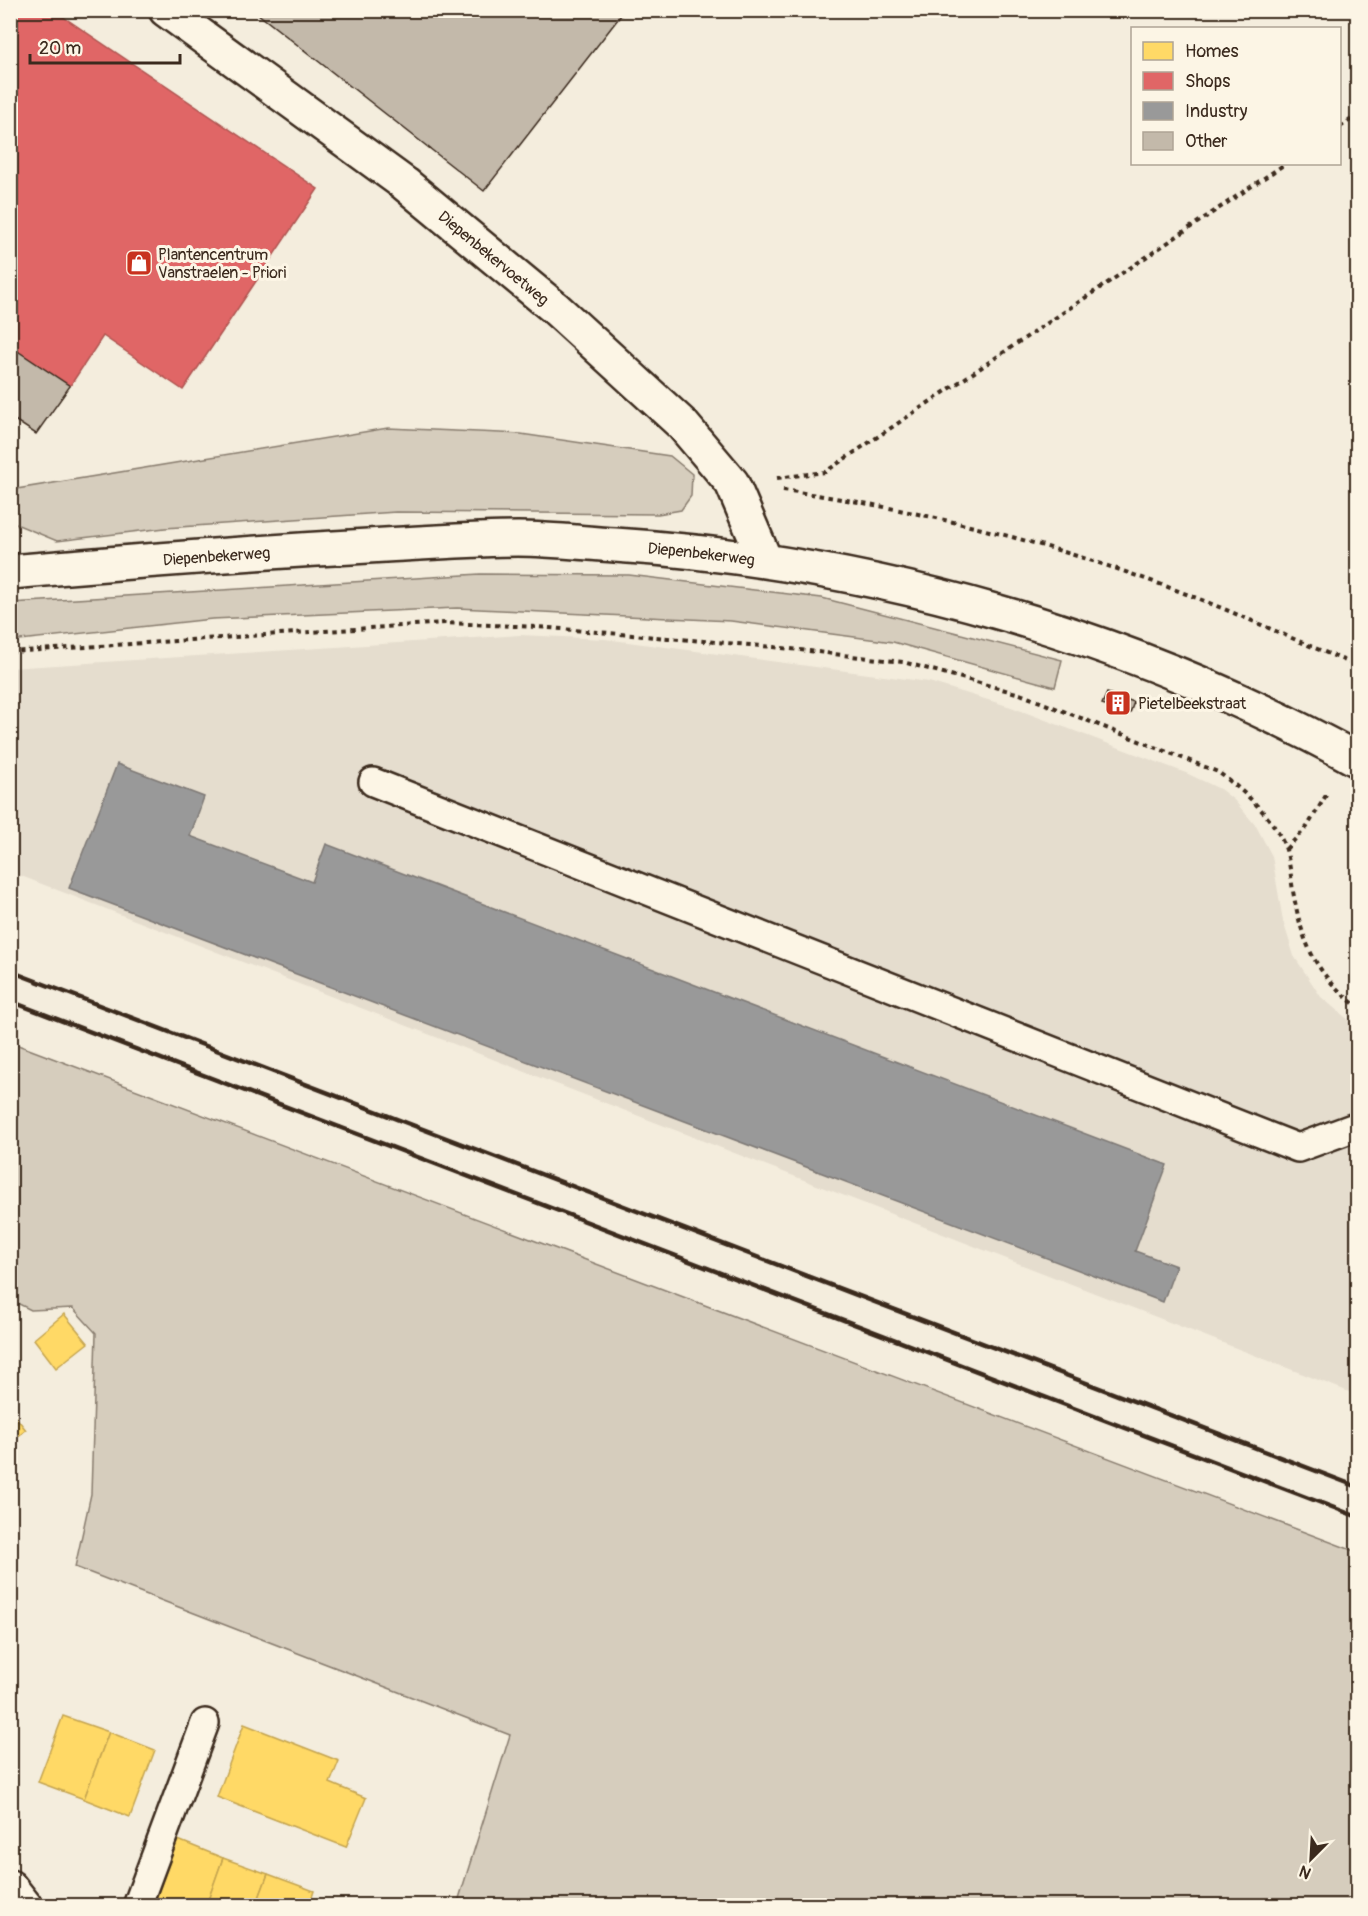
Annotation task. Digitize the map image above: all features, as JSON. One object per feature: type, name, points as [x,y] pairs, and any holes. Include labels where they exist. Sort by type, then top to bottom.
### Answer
[{"type":"main road","name":"Diepenbekervoetweg","points":[[166,10],[405,184],[555,308],[681,424],[732,483],[765,560]]},
{"type":"main road","name":"Diepenbekerweg","points":[[10,572],[220,554],[519,539],[656,548],[765,560],[900,587],[1054,628],[1139,658],[1244,701],[1358,760]]},
{"type":"main road","points":[[10,1887],[25,1905]]},
{"type":"lane","points":[[373,783],[1298,1148],[1349,1130],[1358,1109]]},
{"type":"lane","points":[[137,1905],[206,1723]]},
{"type":"path","points":[[1341,126],[1358,115]]},
{"type":"path","points":[[732,483],[825,472],[1285,165]]},
{"type":"path","points":[[732,483],[839,498],[957,522],[1114,568],[1189,595],[1358,666]]},
{"type":"path","points":[[10,652],[445,623],[538,627],[762,646],[903,662],[1020,694],[1218,772],[1243,791],[1262,811],[1286,849],[1301,932],[1315,964],[1336,990],[1358,1007]]},
{"type":"path","points":[[1286,849],[1307,827]]},
{"type":"shaded area","points":[[388,428],[521,434],[670,456],[692,474],[691,496],[681,510],[658,514],[396,512],[165,528],[57,541],[11,522],[11,490]]},
{"type":"shaded area","points":[[480,574],[629,575],[822,598],[1062,660],[1055,687],[893,642],[731,621],[457,608],[212,619],[11,641],[11,603]]},
{"type":"shaded area","points":[[520,635],[605,639],[929,682],[1011,707],[1186,773],[1220,789],[1234,800],[1256,826],[1272,856],[1283,921],[1294,956],[1321,997],[1357,1027],[1357,1395],[11,872],[10,668]]},
{"type":"shaded area","points":[[10,1042],[1357,1552],[1357,1905],[457,1905],[510,1735],[75,1567],[91,1494],[96,1333],[73,1308],[31,1310],[11,1300]]},
{"type":"building: Homes","points":[[64,1314],[88,1343],[56,1368],[34,1339]]},
{"type":"building: Homes","points":[[15,1416],[26,1430],[11,1442],[10,1419]]},
{"type":"building: Homes","points":[[63,1716],[109,1732],[84,1799],[38,1782]]},
{"type":"building: Homes","points":[[244,1724],[339,1761],[330,1783],[366,1798],[346,1847],[217,1797]]},
{"type":"building: Homes","points":[[109,1732],[155,1750],[130,1817],[84,1799]]},
{"type":"building: Homes","points":[[178,1840],[223,1858],[206,1906],[153,1906]]},
{"type":"building: Homes","points":[[223,1858],[268,1874],[256,1906],[206,1906]]},
{"type":"building: Homes","points":[[268,1874],[314,1891],[309,1906],[256,1906]]},
{"type":"building: Shops","name":"Plantencentrum Vanstraelen - Priori","points":[[10,10],[53,10],[318,189],[183,390],[103,336],[70,386],[10,346]]},
{"type":"building: Industry","points":[[117,764],[204,797],[190,836],[312,882],[326,844],[1167,1165],[1135,1251],[1176,1266],[1163,1302],[69,888]]},
{"type":"building: Other","points":[[253,10],[625,10],[484,191]]},
{"type":"building: Other","points":[[10,346],[70,386],[36,434],[10,417]]},
{"type":"building: Other","name":"Pietelbeekstraat","points":[[1107,693],[1134,702],[1130,713],[1102,704]]},
{"type":"railway","points":[[10,971],[1358,1487]]},
{"type":"railway","points":[[10,1001],[1358,1517]]},
{"type":"place","name":"Plantencentrum Vanstraelen - Priori","points":[[139,263]]},
{"type":"place","name":"Pietelbeekstraat","points":[[1118,703]]}]
